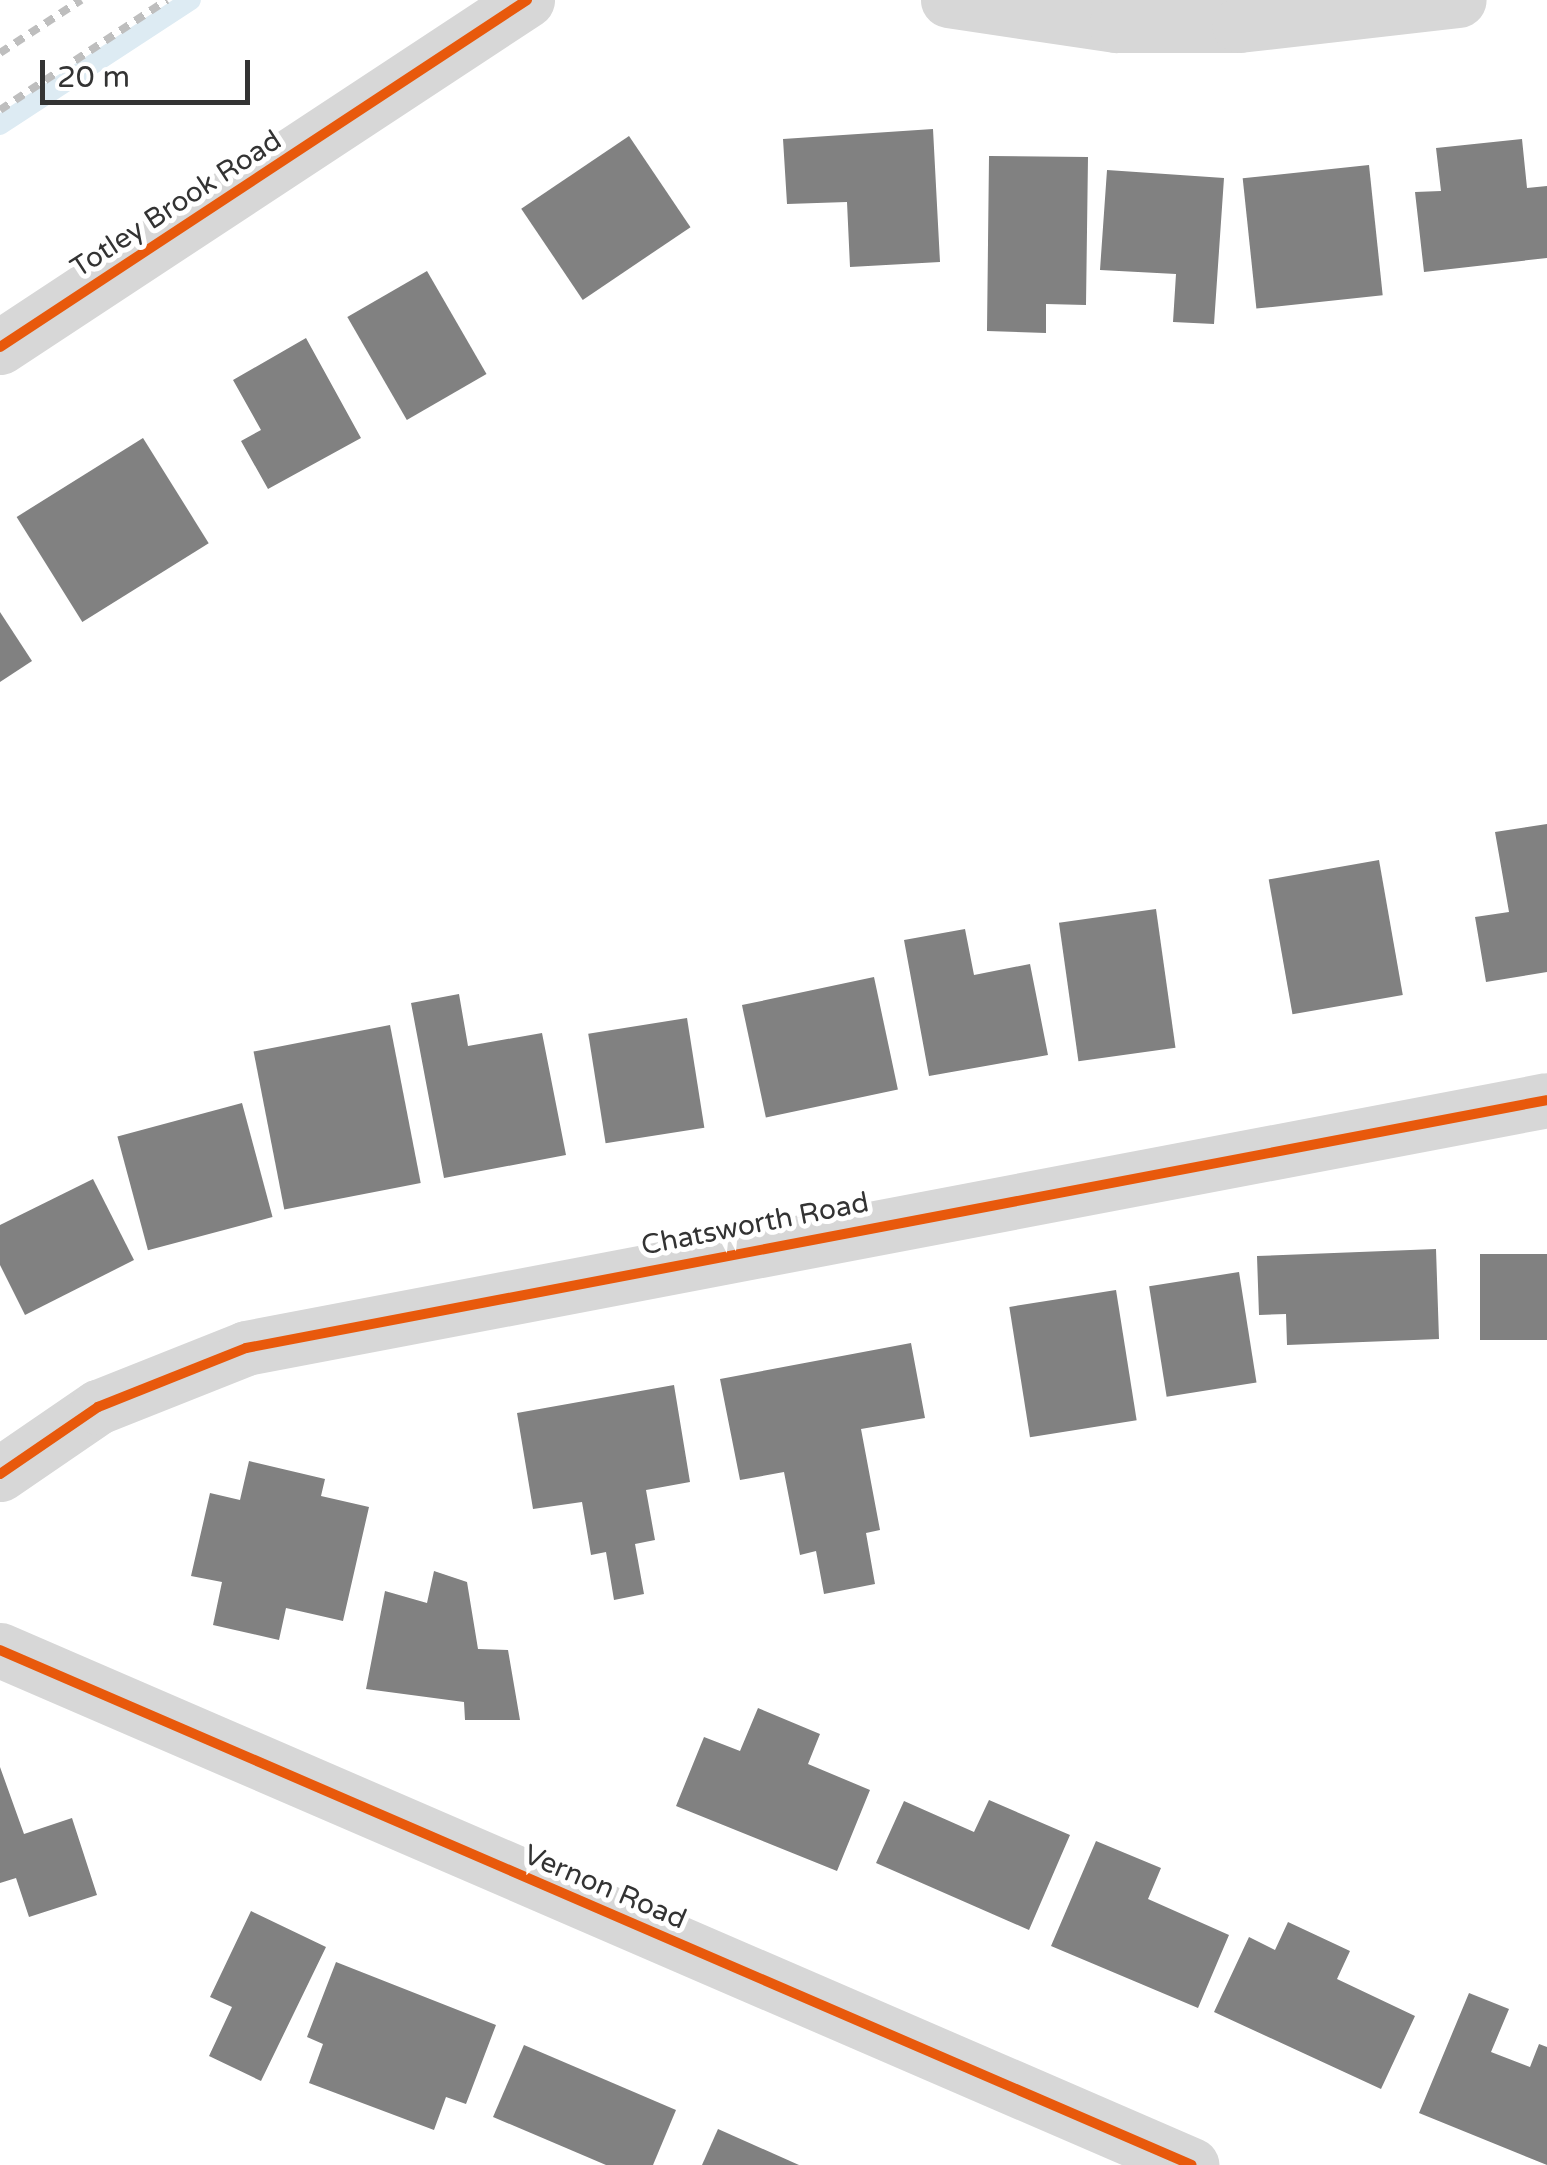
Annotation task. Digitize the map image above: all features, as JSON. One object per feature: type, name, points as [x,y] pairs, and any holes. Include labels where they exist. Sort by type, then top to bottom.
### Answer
[{"type":"street","name":"Totley Brook Road","points":[[0,347],[527,0]]},
{"type":"street","points":[[948,0],[1116,26],[1239,25],[1459,0]]},
{"type":"street","name":"Chatsworth Road","points":[[0,1474],[98,1407],[264,1343],[1547,1100]]},
{"type":"street","name":"Vernon Road","points":[[0,1650],[1192,2165]]},
{"type":"building","points":[[933,129],[940,262],[850,267],[847,202],[787,204],[783,139]]},
{"type":"building","points":[[629,136],[691,227],[583,300],[521,209]]},
{"type":"building","points":[[1522,139],[1527,188],[1547,186],[1547,258],[1424,272],[1415,192],[1441,191],[1436,148]]},
{"type":"building","points":[[989,156],[1088,157],[1086,305],[1046,304],[1046,333],[987,331]]},
{"type":"building","points":[[1369,165],[1383,295],[1256,309],[1243,178]]},
{"type":"building","points":[[1107,170],[1224,178],[1214,324],[1173,322],[1176,274],[1100,270]]},
{"type":"building","points":[[427,271],[486,374],[407,420],[347,317]]},
{"type":"building","points":[[306,338],[361,438],[268,489],[241,441],[261,430],[233,380]]},
{"type":"building","points":[[143,438],[209,543],[82,622],[17,517]]},
{"type":"building","points":[[0,612],[32,661],[0,682]]},
{"type":"building","points":[[1547,824],[1547,972],[1486,982],[1475,917],[1509,912],[1495,832]]},
{"type":"building","points":[[1379,860],[1403,995],[1292,1014],[1269,879]]},
{"type":"building","points":[[1156,909],[1175,1048],[1078,1061],[1059,923]]},
{"type":"building","points":[[965,929],[974,975],[1030,964],[1048,1055],[929,1076],[904,940]]},
{"type":"building","points":[[874,977],[898,1089],[766,1118],[742,1005]]},
{"type":"building","points":[[459,994],[468,1046],[542,1033],[566,1155],[444,1178],[411,1003]]},
{"type":"building","points":[[687,1018],[704,1128],[606,1143],[588,1034]]},
{"type":"building","points":[[390,1025],[421,1183],[284,1210],[254,1052]]},
{"type":"building","points":[[242,1103],[273,1217],[148,1250],[117,1136]]},
{"type":"building","points":[[93,1179],[134,1260],[25,1315],[0,1265],[0,1225]]},
{"type":"building","points":[[1436,1249],[1439,1339],[1287,1345],[1286,1314],[1259,1315],[1257,1256]]},
{"type":"building","points":[[1480,1254],[1547,1254],[1547,1340],[1480,1340]]},
{"type":"building","points":[[1239,1272],[1257,1383],[1167,1397],[1149,1286]]},
{"type":"building","points":[[1116,1290],[1137,1420],[1030,1437],[1009,1307]]},
{"type":"building","points":[[911,1343],[925,1418],[861,1429],[880,1530],[866,1533],[875,1584],[824,1594],[816,1551],[800,1555],[784,1472],[740,1480],[720,1379]]},
{"type":"building","points":[[674,1385],[690,1482],[646,1490],[655,1540],[635,1544],[644,1594],[614,1600],[606,1552],[591,1555],[582,1502],[533,1509],[517,1413]]},
{"type":"building","points":[[249,1461],[325,1479],[321,1496],[369,1507],[343,1621],[286,1608],[279,1640],[213,1625],[222,1582],[191,1576],[210,1493],[240,1500]]},
{"type":"building","points":[[434,1571],[467,1582],[478,1649],[508,1650],[520,1720],[465,1720],[464,1702],[366,1689],[385,1591],[427,1603]]},
{"type":"building","points":[[758,1708],[820,1734],[808,1764],[870,1790],[837,1871],[676,1806],[704,1737],[740,1751]]},
{"type":"building","points":[[0,1767],[24,1834],[72,1818],[97,1895],[29,1917],[16,1878],[0,1883]]},
{"type":"building","points":[[989,1800],[1070,1835],[1029,1930],[876,1863],[904,1801],[974,1832]]},
{"type":"building","points":[[1096,1841],[1161,1868],[1148,1899],[1229,1935],[1198,2008],[1051,1946]]},
{"type":"building","points":[[251,1911],[326,1947],[261,2081],[209,2056],[232,2007],[210,1997]]},
{"type":"building","points":[[1288,1922],[1350,1951],[1337,1979],[1415,2016],[1381,2089],[1214,2012],[1249,1937],[1275,1950]]},
{"type":"building","points":[[336,1962],[496,2025],[466,2104],[446,2097],[434,2130],[309,2083],[323,2044],[307,2037]]},
{"type":"building","points":[[1469,1993],[1509,2009],[1491,2052],[1530,2067],[1539,2044],[1547,2047],[1547,2165],[1419,2113]]},
{"type":"building","points":[[524,2045],[676,2110],[653,2165],[606,2165],[493,2117]]},
{"type":"building","points":[[718,2129],[799,2165],[702,2165]]},
{"type":"waterway","points":[[0,125],[191,0]]},
{"type":"railway","points":[[0,53],[81,0]]},
{"type":"railway","points":[[0,110],[167,0]]},
{"type":"cycle path","points":[[0,347],[527,0]]},
{"type":"cycle path","points":[[0,1474],[98,1407],[246,1348],[1547,1100]]},
{"type":"cycle path","points":[[0,1650],[1192,2165]]}]
